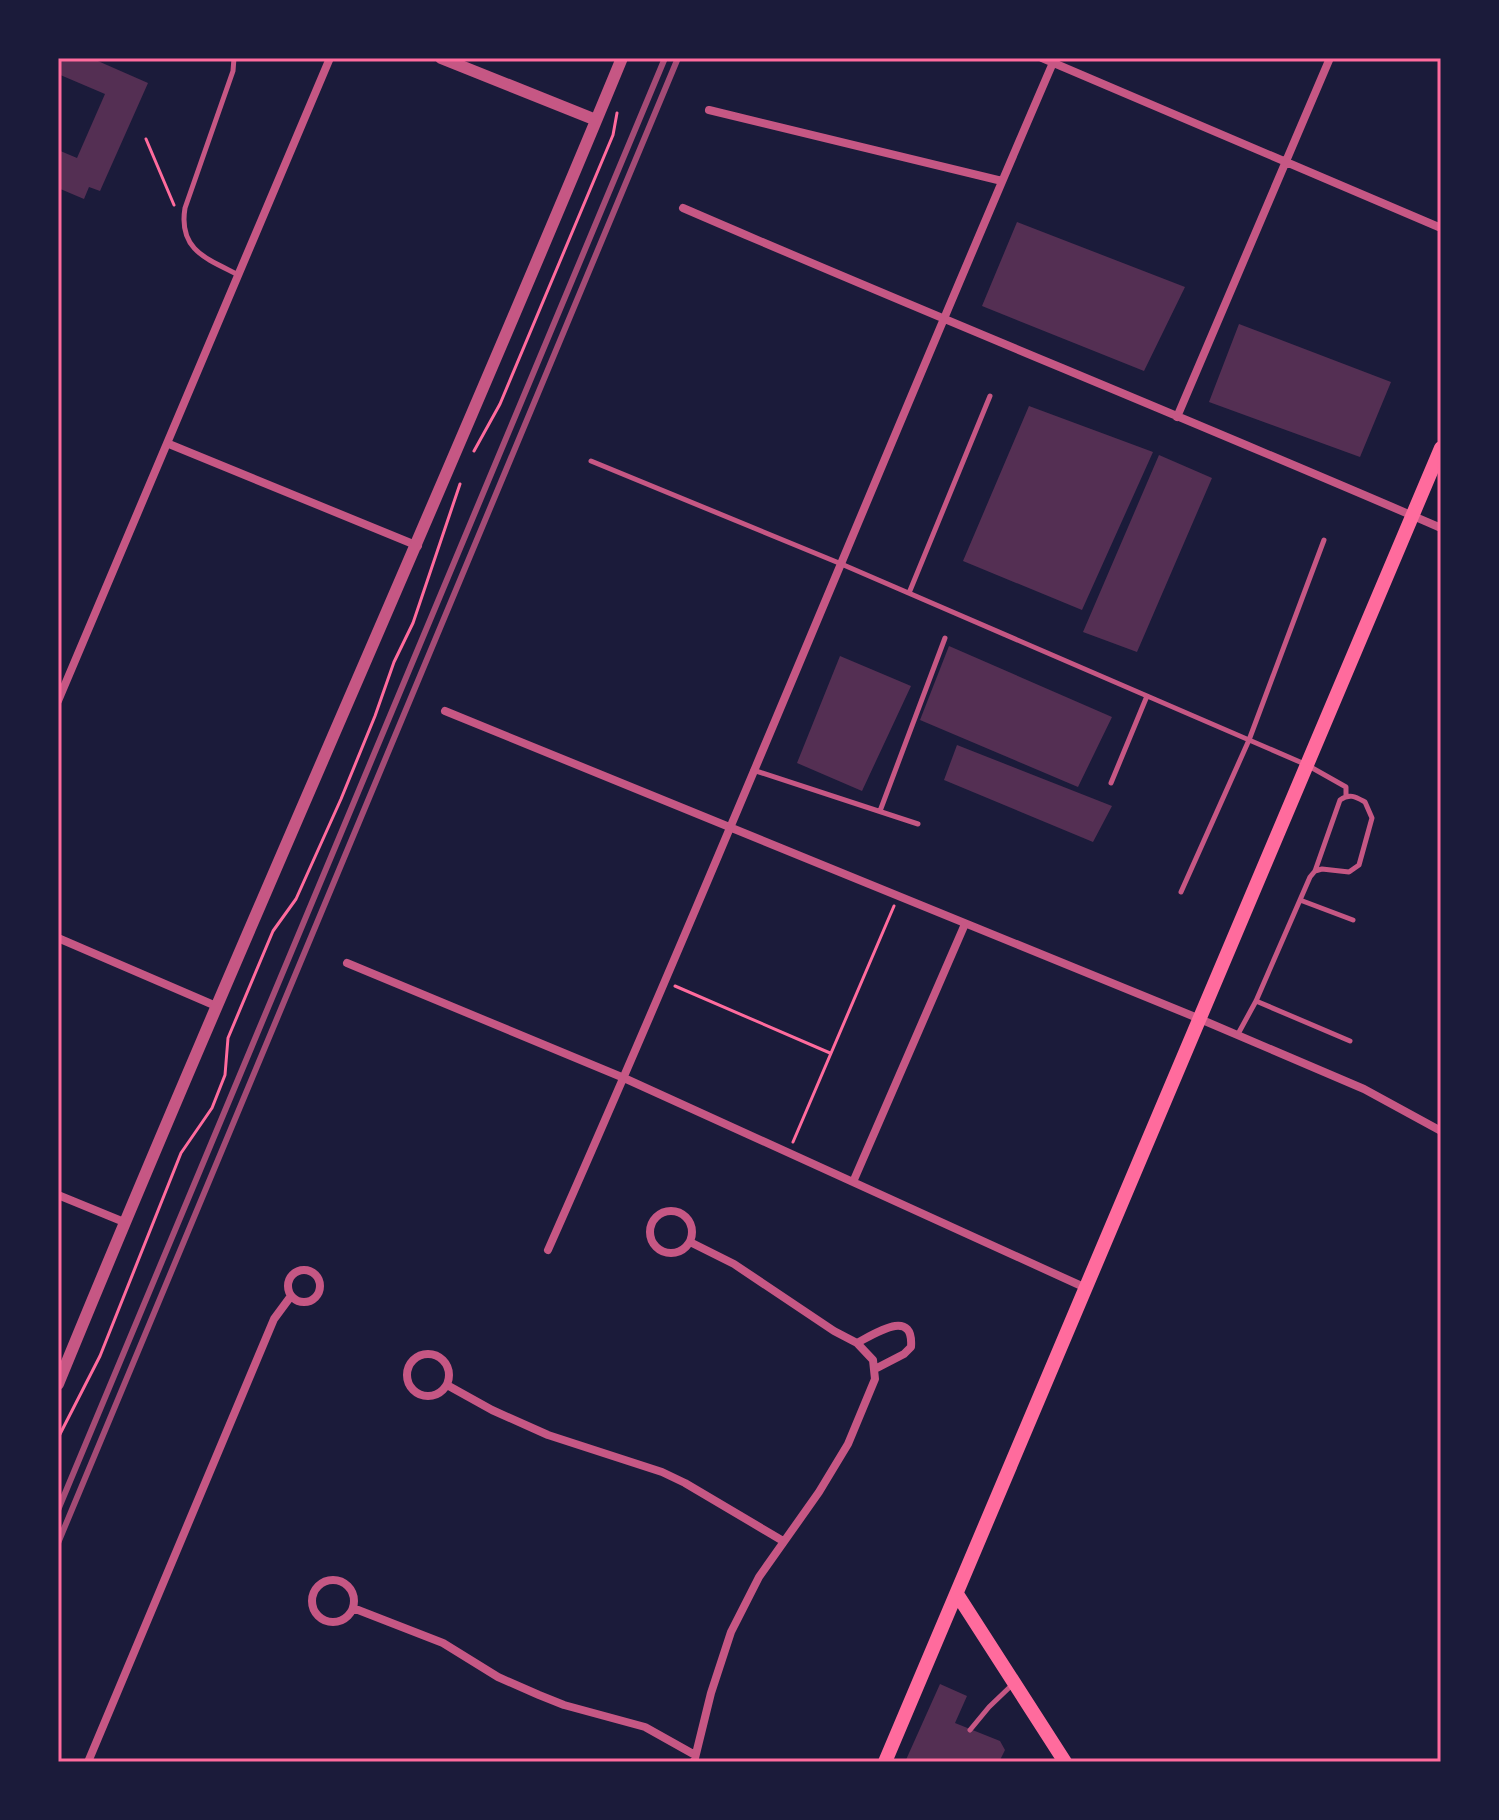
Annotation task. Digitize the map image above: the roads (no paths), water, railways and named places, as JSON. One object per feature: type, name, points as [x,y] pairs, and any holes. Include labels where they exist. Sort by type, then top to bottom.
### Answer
[{"type":"main road","points":[[885,1762],[1441,448]]},
{"type":"main road","points":[[957,1594],[1065,1762]]},
{"type":"street","points":[[58,701],[330,58]]},
{"type":"street","points":[[441,58],[596,120]]},
{"type":"street","points":[[58,1384],[216,1006],[418,546],[622,58]]},
{"type":"street","points":[[1042,58],[1054,60],[1285,163],[1441,228]]},
{"type":"street","points":[[1177,417],[1330,58]]},
{"type":"street","points":[[548,1250],[624,1078],[1054,60]]},
{"type":"street","points":[[709,110],[1002,181]]},
{"type":"street","points":[[683,208],[942,320],[1441,528]]},
{"type":"street","points":[[169,444],[418,546]]},
{"type":"street","points":[[445,711],[1200,1019],[1364,1089],[1441,1131]]},
{"type":"street","points":[[853,1182],[965,924]]},
{"type":"street","points":[[58,938],[216,1006]]},
{"type":"street","points":[[347,963],[624,1078],[1086,1288]]},
{"type":"street","points":[[58,1195],[124,1222]]},
{"type":"street","points":[[673,1210],[680,1212],[690,1221],[693,1235],[690,1242],[680,1251],[666,1253],[651,1239],[651,1225],[659,1214],[673,1210]]},
{"type":"street","points":[[353,1608],[443,1643],[498,1677],[539,1695],[645,1727],[695,1758],[711,1693],[731,1632],[759,1577],[819,1492],[848,1444],[875,1379],[875,1369],[873,1360],[857,1343],[734,1264],[690,1242]]},
{"type":"street","points":[[88,1762],[274,1319],[291,1296]]},
{"type":"street","points":[[857,1343],[897,1325],[909,1333],[911,1347],[875,1369]]},
{"type":"street","points":[[423,1354],[437,1355],[447,1365],[447,1385],[436,1395],[416,1393],[407,1382],[407,1368],[411,1361],[423,1354]]},
{"type":"street","points":[[447,1385],[492,1410],[548,1435],[674,1477],[783,1541]]},
{"type":"street","points":[[325,1581],[345,1583],[353,1594],[353,1608],[338,1622],[324,1621],[311,1604],[314,1590],[325,1581]]},
{"type":"lane","points":[[234,58],[233,71],[182,223],[197,254],[240,275]]},
{"type":"lane","points":[[909,593],[990,396]]},
{"type":"lane","points":[[591,461],[839,563],[1307,765],[1346,787],[1346,796]]},
{"type":"lane","points":[[1181,892],[1249,740],[1324,540]]},
{"type":"lane","points":[[880,811],[945,638]]},
{"type":"lane","points":[[1111,783],[1147,696]]},
{"type":"lane","points":[[752,770],[918,824]]},
{"type":"lane","points":[[1237,1035],[1256,1001],[1315,871],[1340,800],[1353,796],[1365,802],[1372,818],[1359,865],[1349,872],[1315,871]]},
{"type":"lane","points":[[1300,900],[1353,920]]},
{"type":"lane","points":[[1256,1001],[1350,1041]]},
{"type":"lane","points":[[970,1730],[1014,1683]]},
{"type":"railway","points":[[58,1510],[665,58]]},
{"type":"railway","points":[[58,1543],[678,58]]}]
